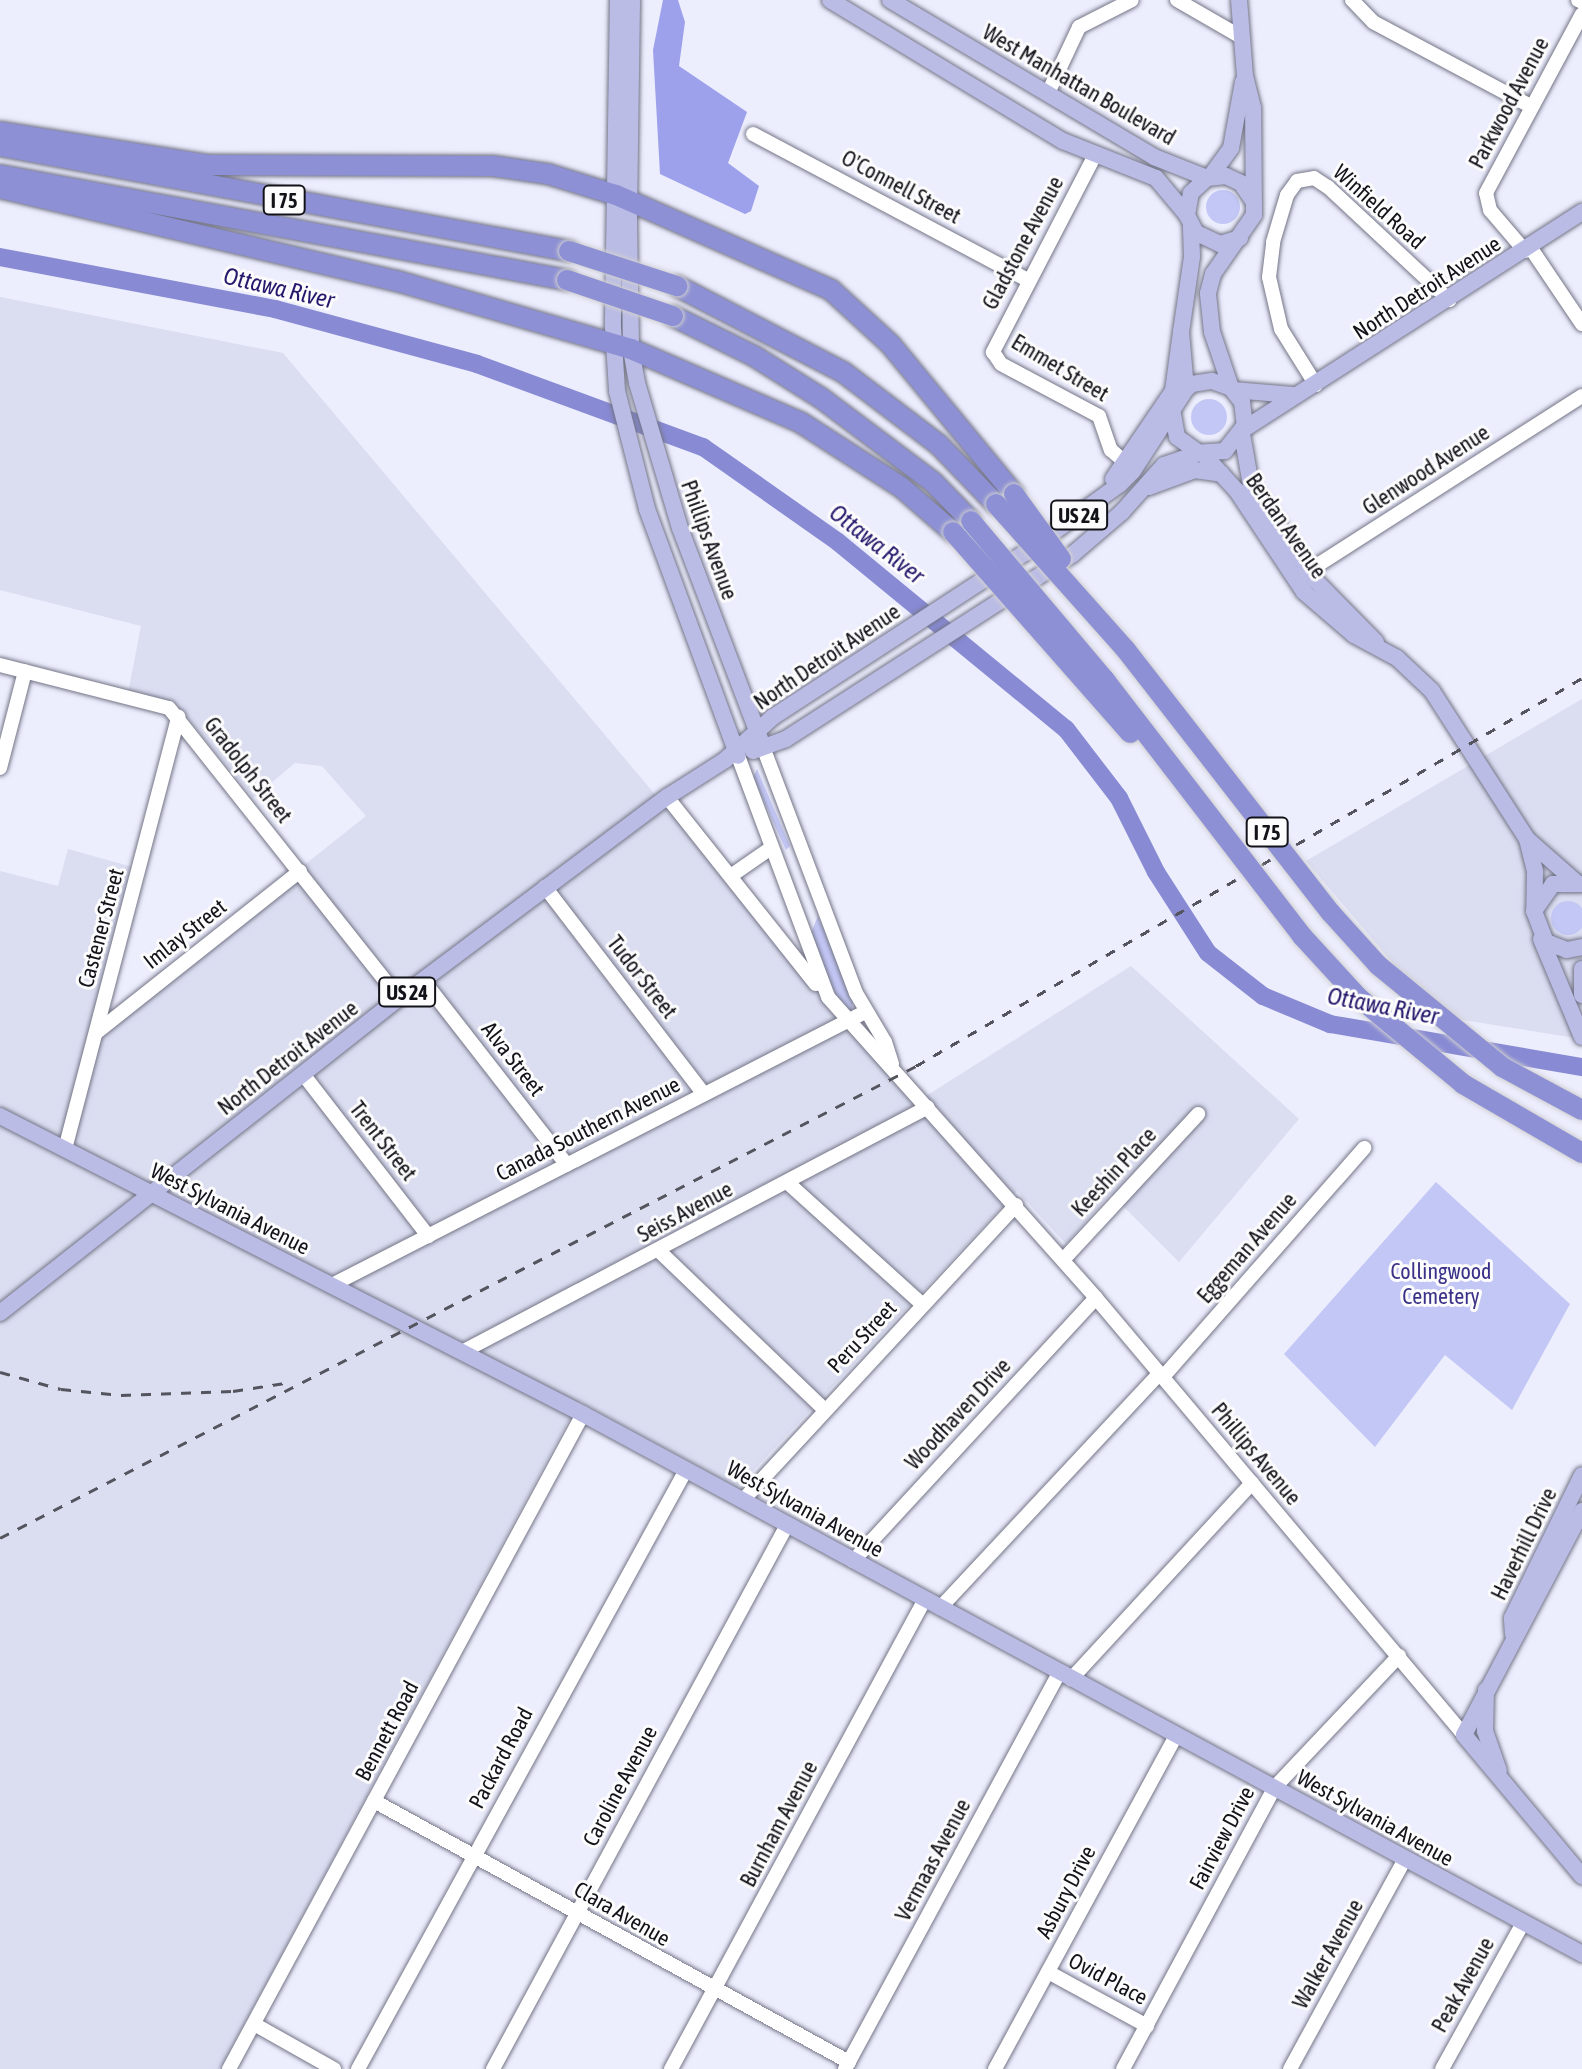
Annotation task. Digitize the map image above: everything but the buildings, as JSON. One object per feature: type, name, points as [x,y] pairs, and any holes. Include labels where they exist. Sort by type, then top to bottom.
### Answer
[{"type":"highway","points":[[0,132],[208,165],[493,166],[548,174],[624,198],[831,290],[891,345],[1005,499]]},
{"type":"highway","name":"I 75","points":[[0,146],[569,251],[677,286],[843,372],[1005,499],[1331,913],[1378,965],[1502,1067],[1582,1110]]},
{"type":"highway","name":"I 75","points":[[0,175],[567,280],[673,316],[754,356],[832,405],[933,482],[962,526],[1311,946],[1412,1046],[1463,1084],[1582,1153]]},
{"type":"highway","points":[[0,188],[397,281],[619,339],[800,422],[962,526]]},
{"type":"main road","points":[[618,0],[624,198],[619,339]]},
{"type":"main road","name":"Phillips Avenue","points":[[632,0],[619,339],[615,374],[631,452],[647,509],[733,755]]},
{"type":"main road","name":"West Manhattan Boulevard","points":[[830,0],[1094,157],[1156,178],[1189,220]]},
{"type":"main road","name":"West Manhattan Boulevard","points":[[890,0],[1154,157],[1208,178]]},
{"type":"main road","points":[[1239,0],[1245,76],[1253,108],[1254,203],[1244,234],[1213,274],[1208,293],[1212,332],[1232,389],[1245,409],[1243,432]]},
{"type":"main road","points":[[1101,497],[1173,391],[1192,257],[1189,220],[1191,193],[1208,178],[1231,148],[1245,76]]},
{"type":"main road","points":[[1208,178],[1234,178],[1254,203]]},
{"type":"main road","name":"North Detroit Avenue","points":[[1243,432],[1293,395],[1316,385],[1582,212]]},
{"type":"main road","points":[[1189,220],[1211,242],[1229,243],[1244,234]]},
{"type":"main road","points":[[1181,332],[1186,389]]},
{"type":"main road","name":"Phillips Avenue","points":[[619,339],[637,383],[658,461],[760,739]]},
{"type":"main road","name":"US 24","points":[[1172,410],[1186,389],[1212,381],[1232,389]]},
{"type":"main road","name":"North Detroit Avenue","points":[[1232,389],[1293,395]]},
{"type":"main road","points":[[1172,410],[1177,437],[1201,454]]},
{"type":"main road","name":"North Detroit Avenue","points":[[0,1313],[399,998],[545,887],[667,797],[760,739],[893,639],[1101,497],[1133,471],[1172,410]]},
{"type":"main road","name":"US 24","points":[[1201,454],[1225,451],[1243,432]]},
{"type":"main road","name":"Berdan Avenue","points":[[1243,432],[1247,478],[1301,576]]},
{"type":"main road","name":"North Detroit Avenue","points":[[760,739],[786,739],[978,610],[1073,554],[1144,489],[1164,465],[1201,454]]},
{"type":"main road","name":"Berdan Avenue","points":[[1201,454],[1222,474],[1337,623],[1376,644],[1432,691],[1527,839],[1579,883]]},
{"type":"main road","points":[[1144,489],[1195,470],[1222,474]]},
{"type":"main road","name":"Berdan Avenue","points":[[1527,839],[1535,872],[1534,911],[1539,933]]},
{"type":"main road","points":[[1534,911],[1544,891],[1579,883]]},
{"type":"main road","points":[[1539,933],[1556,948],[1582,947]]},
{"type":"main road","points":[[1539,933],[1582,1037]]},
{"type":"main road","points":[[1582,969],[1582,995]]},
{"type":"main road","name":"West Sylvania Avenue","points":[[0,1116],[583,1414],[1582,1954]]},
{"type":"main road","name":"Haverhill Drive","points":[[1464,1735],[1513,1634],[1512,1618],[1572,1520],[1582,1475]]},
{"type":"main road","points":[[1486,1690],[1485,1731],[1504,1784]]},
{"type":"main road","name":"Phillips Avenue","points":[[1464,1735],[1582,1876]]},
{"type":"street","points":[[1087,0],[1098,14]]},
{"type":"street","points":[[1048,93],[1073,34],[1098,14],[1132,0]]},
{"type":"street","points":[[1177,0],[1241,37]]},
{"type":"street","points":[[1352,0],[1365,17],[1532,107]]},
{"type":"street","name":"Parkwood Avenue","points":[[1527,249],[1490,210],[1486,198],[1582,14]]},
{"type":"street","name":"O'Connell Street","points":[[753,134],[1028,280]]},
{"type":"street","name":"Gladstone Avenue","points":[[993,352],[1094,157]]},
{"type":"street","name":"Winfield Road","points":[[1316,385],[1281,329],[1269,277],[1273,242],[1287,195],[1297,181],[1314,178],[1328,187],[1449,300]]},
{"type":"street","points":[[1527,249],[1582,324]]},
{"type":"street","name":"Emmet Street","points":[[993,352],[1001,364],[1099,416],[1111,450],[1125,462]]},
{"type":"street","name":"Glenwood Avenue","points":[[1301,576],[1582,396]]},
{"type":"street","name":"Gradolph Street","points":[[0,665],[169,708],[399,998]]},
{"type":"street","points":[[0,768],[25,671]]},
{"type":"street","name":"Castener Street","points":[[65,1149],[178,717]]},
{"type":"street","name":"Phillips Avenue","points":[[760,739],[865,1012],[885,1042],[892,1064]]},
{"type":"street","name":"Phillips Avenue","points":[[733,755],[828,997]]},
{"type":"street","name":"Phillips Avenue","points":[[667,797],[777,928],[847,1021],[892,1064],[1016,1205],[1464,1735]]},
{"type":"street","points":[[732,875],[774,855],[803,853]]},
{"type":"street","name":"Imlay Street","points":[[97,1032],[300,871]]},
{"type":"street","name":"Tudor Street","points":[[545,887],[704,1094]]},
{"type":"street","points":[[797,919],[824,910]]},
{"type":"street","name":"Alva Street","points":[[423,980],[567,1165]]},
{"type":"street","name":"Canada Southern Avenue","points":[[332,1285],[865,1012]]},
{"type":"street","name":"Trent Street","points":[[303,1074],[428,1236]]},
{"type":"street","name":"Seiss Avenue","points":[[462,1352],[928,1107]]},
{"type":"street","name":"Keeshin Place","points":[[1063,1260],[1198,1114]]},
{"type":"street","name":"Eggeman Avenue","points":[[1162,1375],[1364,1148]]},
{"type":"street","points":[[788,1183],[922,1304]]},
{"type":"street","name":"Peru Street","points":[[743,1500],[1016,1205]]},
{"type":"street","points":[[658,1250],[825,1410]]},
{"type":"street","name":"Woodhaven Drive","points":[[853,1561],[1096,1298]]},
{"type":"street","points":[[940,1608],[1162,1375]]},
{"type":"street","name":"Bennett Road","points":[[229,2069],[583,1414]]},
{"type":"street","name":"Packard Road","points":[[358,2069],[686,1470]]},
{"type":"street","name":"Vermaas Avenue","points":[[847,2065],[1066,1676],[1252,1483]]},
{"type":"street","name":"Caroline Avenue","points":[[493,2069],[787,1525]]},
{"type":"street","name":"Burnham Avenue","points":[[671,2069],[925,1599]]},
{"type":"street","name":"Fairview Drive","points":[[1123,2069],[1274,1788],[1399,1656]]},
{"type":"street","name":"Asbury Drive","points":[[995,2069],[1176,1735]]},
{"type":"street","name":"Clara Avenue","points":[[374,1801],[847,2065]]},
{"type":"street","name":"Walker Avenue","points":[[1290,2069],[1405,1859]]},
{"type":"street","name":"Peak Avenue","points":[[1442,2069],[1523,1923]]},
{"type":"street","name":"Ovid Place","points":[[1048,1972],[1147,2026]]},
{"type":"street","points":[[254,2024],[334,2069]]},
{"type":"shaded area","points":[[663,0],[678,0],[685,22],[679,66],[747,112],[728,163],[759,186],[751,211],[745,214],[660,174],[653,50]]},
{"type":"shaded area","points":[[0,297],[283,353],[915,1103],[1131,966],[1299,1119],[1179,1262],[1111,1194],[1066,1244],[1017,1191],[738,1487],[579,1401],[220,2069],[0,2069],[0,871],[58,886],[68,849],[136,868],[97,1030],[366,816],[322,766],[295,763],[253,798],[177,705],[128,693],[141,626],[0,590]]},
{"type":"shaded area","points":[[1582,699],[1582,1039],[1438,1016],[1306,861]]},
{"type":"green space","points":[[1223,190],[1235,195],[1240,207],[1235,219],[1223,224],[1211,219],[1206,207],[1211,195]]},
{"type":"green space","points":[[1209,399],[1222,404],[1227,417],[1222,430],[1209,435],[1196,430],[1191,417],[1196,404]]},
{"type":"green space","points":[[757,769],[790,846],[786,850],[753,777]]},
{"type":"green space","points":[[1568,901],[1580,906],[1585,918],[1580,930],[1568,935],[1556,930],[1551,918],[1556,906]]},
{"type":"green space","points":[[818,916],[853,1000],[852,1012],[836,995],[816,955],[811,933]]},
{"type":"green space","name":"Collingwood Cemetery","points":[[1436,1182],[1570,1304],[1512,1410],[1445,1355],[1375,1447],[1284,1354]]},
{"type":"waterway","name":"Ottawa River","points":[[0,257],[275,309],[477,364],[703,447],[838,542],[1066,729],[1119,798],[1156,872],[1208,953],[1263,996],[1330,1024],[1582,1067]]},
{"type":"railway","points":[[0,1538],[916,1066],[1582,678]]},
{"type":"railway","points":[[0,1372],[61,1389],[121,1395],[233,1391],[291,1382]]}]
